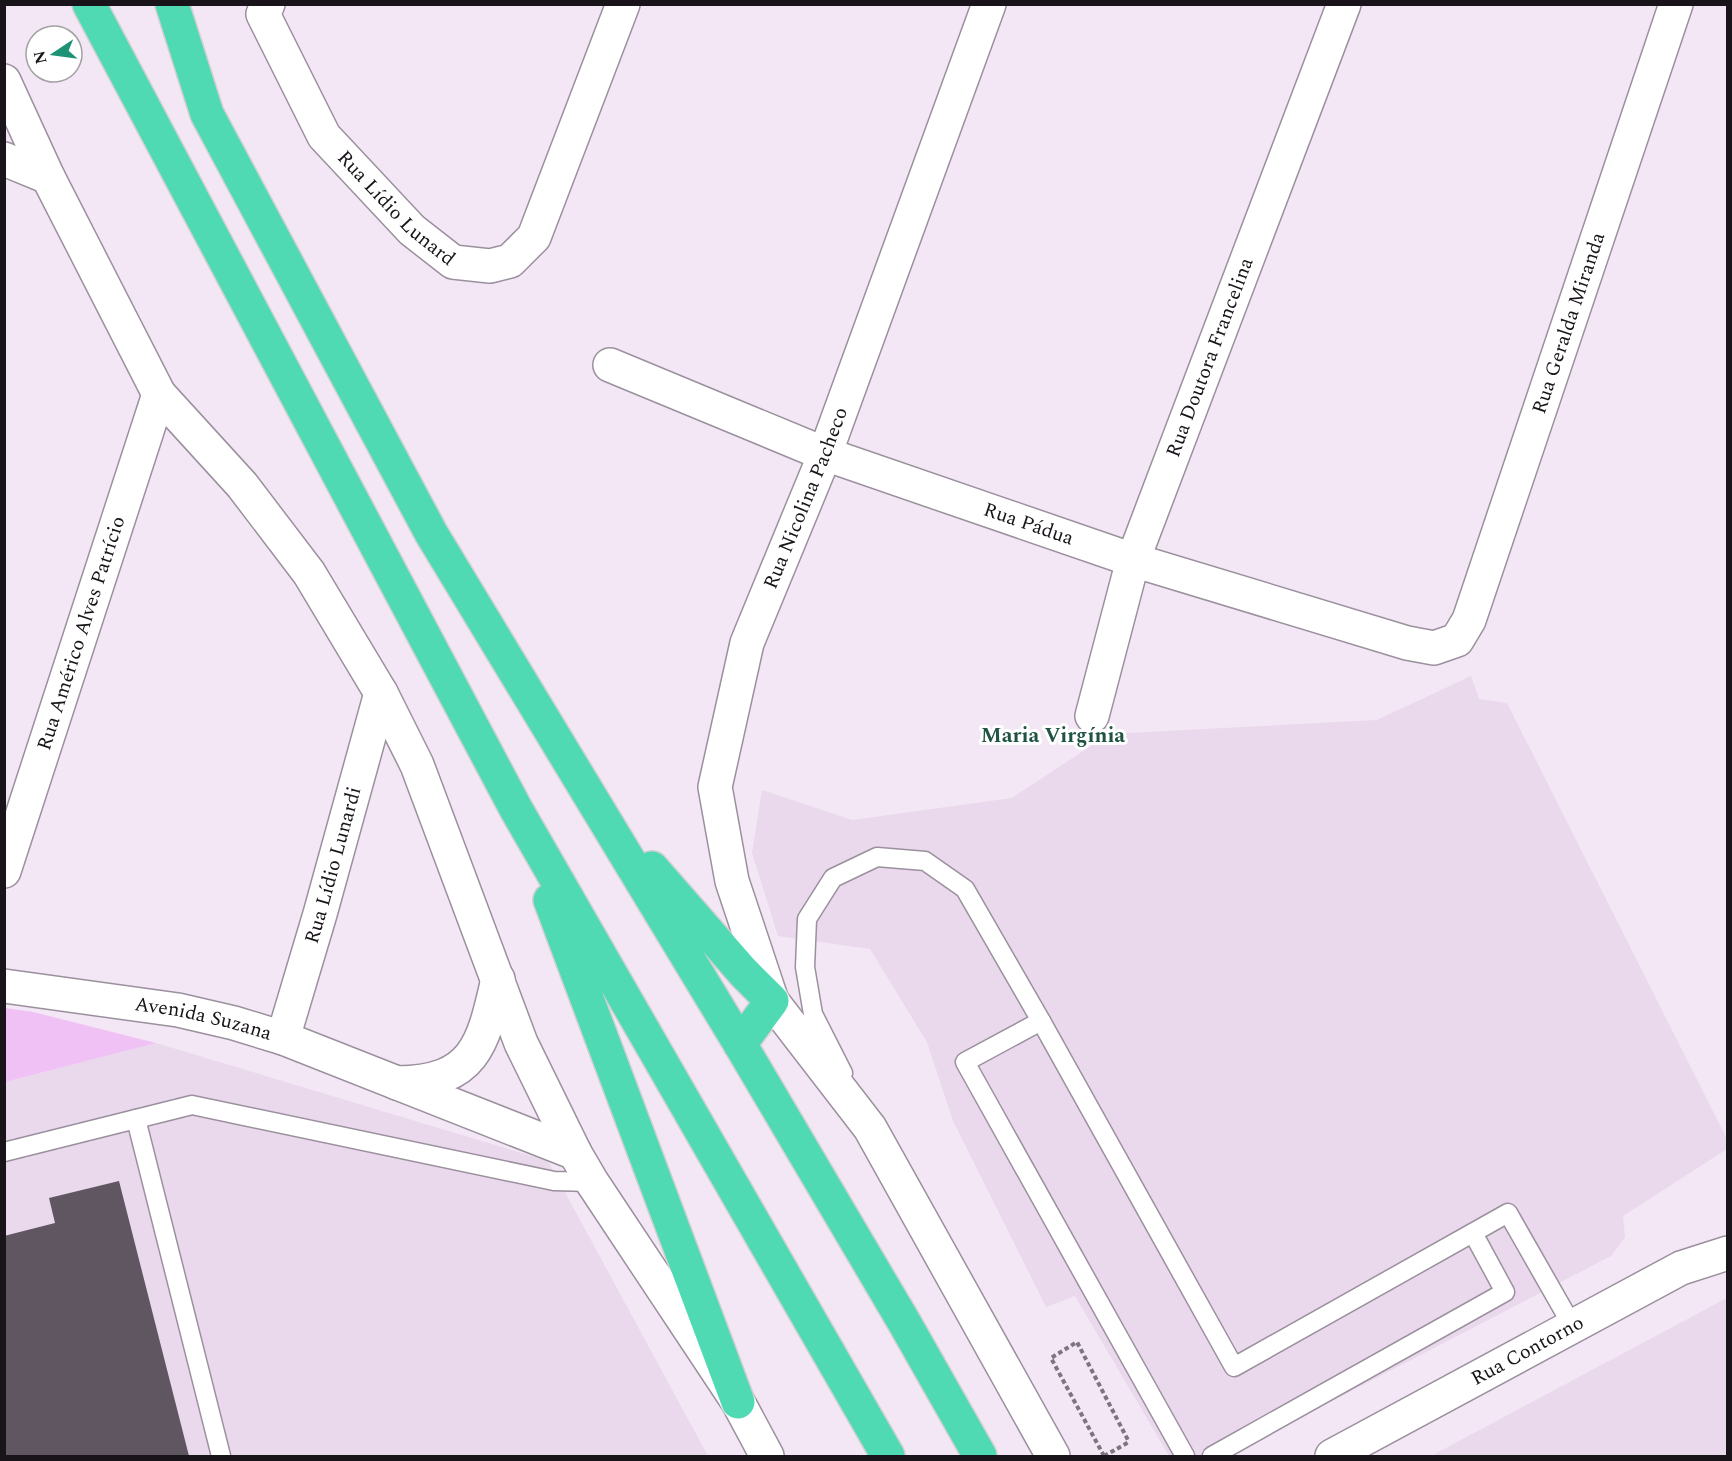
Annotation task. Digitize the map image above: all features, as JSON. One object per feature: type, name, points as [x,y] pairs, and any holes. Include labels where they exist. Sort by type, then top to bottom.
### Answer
[{"type":"highway","points":[[89,4],[516,809],[888,1456]]},
{"type":"highway","points":[[154,4],[207,114],[431,533],[740,1044],[981,1456]]},
{"type":"highway","points":[[172,4],[207,114]]},
{"type":"highway","points":[[594,801],[743,972],[772,1001],[740,1044]]},
{"type":"highway","points":[[516,809],[738,1402]]},
{"type":"street","name":"Rua Lídio Lunard","points":[[263,8],[324,136],[412,230],[453,262],[490,266],[510,261],[534,237],[623,4]]},
{"type":"street","name":"Rua Nicolina Pacheco","points":[[989,4],[825,453],[747,644],[715,787],[732,881],[772,1001],[870,1128],[1053,1456]]},
{"type":"street","name":"Rua Doutora Francelina","points":[[1092,716],[1133,560],[1344,4]]},
{"type":"street","name":"Rua Geralda Miranda","points":[[1457,640],[1473,609],[1676,4]]},
{"type":"street","points":[[4,81],[48,177],[159,394],[242,486],[309,573],[381,693],[417,765],[521,1043],[574,1153],[738,1402],[767,1456]]},
{"type":"street","points":[[4,159],[48,177]]},
{"type":"street","name":"Rua Pádua","points":[[610,365],[825,453],[1133,560],[1407,643],[1434,648],[1457,640]]},
{"type":"street","name":"Rua Américo Alves Patrício","points":[[4,871],[159,394]]},
{"type":"street","name":"Rua Lídio Lunardi","points":[[283,1038],[381,693]]},
{"type":"street","name":"Avenida Suzana","points":[[395,1083],[435,1079],[453,1071],[467,1060],[484,1034],[498,979]]},
{"type":"street","name":"Avenida Suzana","points":[[4,986],[178,1010],[234,1023],[283,1038],[574,1153]]},
{"type":"street","name":"Rua Contorno","points":[[1332,1456],[1681,1268],[1728,1254]]},
{"type":"lane","points":[[870,1128],[813,1014],[805,967],[807,919],[833,878],[877,857],[925,861],[965,889],[1234,1367],[1508,1213],[1573,1327]]},
{"type":"lane","points":[[1041,1021],[965,1062],[1185,1456]]},
{"type":"lane","points":[[4,1152],[192,1104],[554,1181],[592,1182]]},
{"type":"lane","points":[[136,1119],[221,1456]]},
{"type":"lane","points":[[1212,1456],[1505,1292],[1473,1233]]},
{"type":"lane","points":[[738,1402],[779,1456]]},
{"type":"path","points":[[1077,1342],[1129,1442],[1104,1456],[1051,1358],[1077,1342]]},
{"type":"shaded area","points":[[1471,676],[1479,699],[1507,703],[1727,1139],[1727,1149],[1623,1216],[1625,1237],[1611,1256],[1226,1456],[1169,1456],[1075,1296],[1046,1307],[953,1121],[927,1042],[870,949],[778,936],[752,853],[762,790],[852,820],[1012,798],[1109,734],[1377,720]]},
{"type":"shaded area","points":[[5,1008],[33,1012],[156,1043],[5,1082]]},
{"type":"shaded area","points":[[156,1043],[548,1161],[708,1456],[5,1456],[5,1082]]},
{"type":"shaded area","points":[[1727,1298],[1727,1456],[1431,1456]]},
{"type":"building","points":[[119,1181],[189,1456],[4,1456],[4,1236],[55,1223],[49,1198]]},
{"type":"district","name":"Maria Virgínia","points":[[1053,736]]}]
